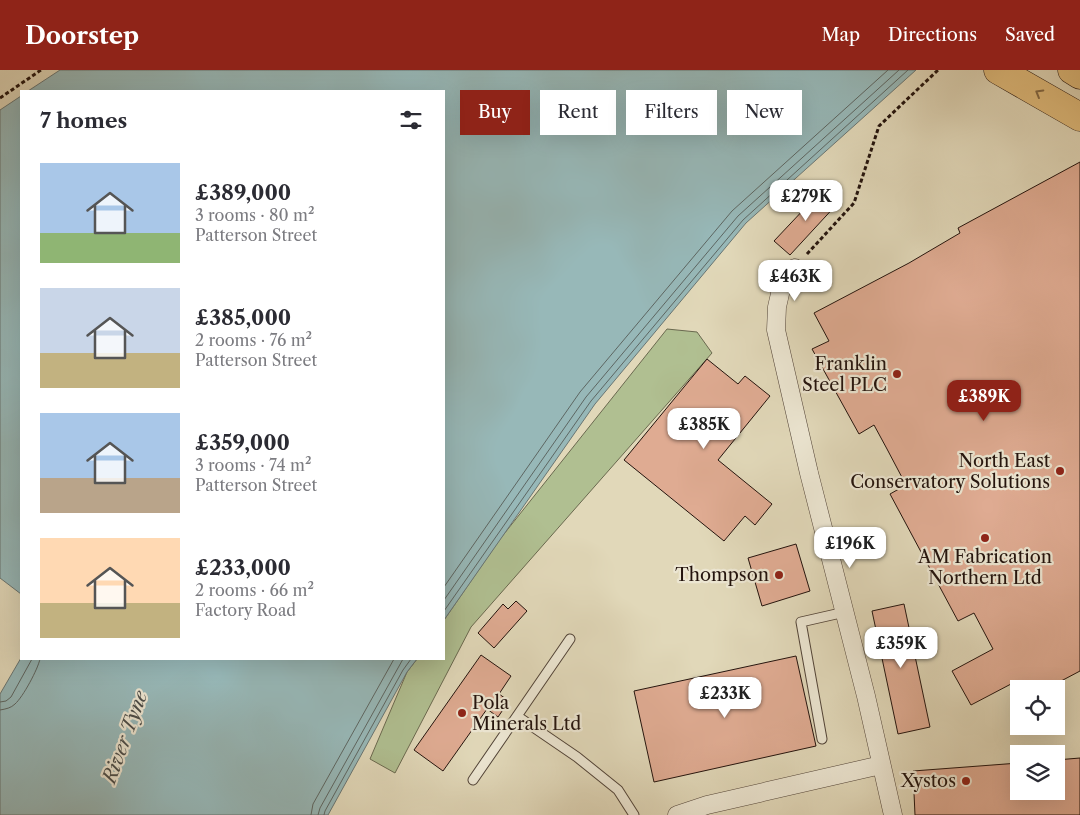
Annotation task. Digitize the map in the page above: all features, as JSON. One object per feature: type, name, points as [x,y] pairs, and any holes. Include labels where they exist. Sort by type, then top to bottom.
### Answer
[{"type":"highway","points":[[998,70],[1080,117]]},
{"type":"highway","points":[[1072,70],[1080,75]]},
{"type":"street","points":[[795,268],[782,285],[777,307],[776,330],[893,815]]},
{"type":"street","points":[[676,815],[707,805],[881,765]]},
{"type":"lane","points":[[822,739],[801,622],[845,612]]},
{"type":"lane","points":[[473,780],[570,639]]},
{"type":"lane","points":[[517,716],[577,757],[618,790],[634,815]]},
{"type":"path","points":[[0,98],[41,70]]},
{"type":"path","points":[[795,268],[854,203],[879,126],[938,70]]},
{"type":"green space","points":[[667,329],[697,332],[712,353],[471,627],[395,773],[370,759],[407,672],[416,660],[445,660],[445,619],[500,539]]},
{"type":"water","points":[[60,70],[916,70],[746,223],[595,404],[445,619],[445,90],[30,90]]},
{"type":"water","points":[[20,97],[20,593],[0,578],[0,110]]},
{"type":"water","name":"River Tyne","points":[[20,660],[416,660],[407,672],[328,815],[0,815],[0,694]]},
{"type":"building","points":[[1080,162],[1080,671],[1063,680],[1010,680],[1010,685],[971,705],[952,671],[993,649],[974,613],[958,621],[890,494],[906,485],[887,449],[874,425],[859,434],[812,349],[829,341],[814,313],[909,263],[960,233],[958,228]]},
{"type":"building","points":[[823,189],[838,203],[790,255],[774,241]]},
{"type":"building","points":[[707,359],[738,384],[745,376],[770,396],[718,460],[772,504],[755,525],[745,516],[724,541],[624,460]]},
{"type":"building","name":"Thompson","points":[[796,544],[810,591],[762,606],[748,558]]},
{"type":"building","points":[[516,601],[527,611],[494,648],[478,633],[503,604],[508,609]]},
{"type":"building","points":[[904,604],[930,727],[898,734],[872,611]]},
{"type":"building","name":"Pola Minerals Ltd","points":[[481,655],[511,676],[499,694],[509,701],[498,717],[487,709],[443,771],[414,750]]},
{"type":"building","points":[[796,656],[816,746],[654,782],[634,691]]},
{"type":"building","name":"Xystos","points":[[1080,758],[1080,815],[915,815],[913,771],[1010,764],[1010,800],[1065,800],[1065,759]]},
{"type":"place","name":"Franklin Steel PLC","points":[[897,374]]},
{"type":"place","name":"North East Conservatory Solutions","points":[[1060,471]]},
{"type":"place","name":"AM Fabrication Northern Ltd","points":[[985,538]]},
{"type":"place","name":"Thompson","points":[[779,575]]},
{"type":"place","name":"Pola Minerals Ltd","points":[[462,713]]},
{"type":"place","name":"Xystos","points":[[966,781]]}]
